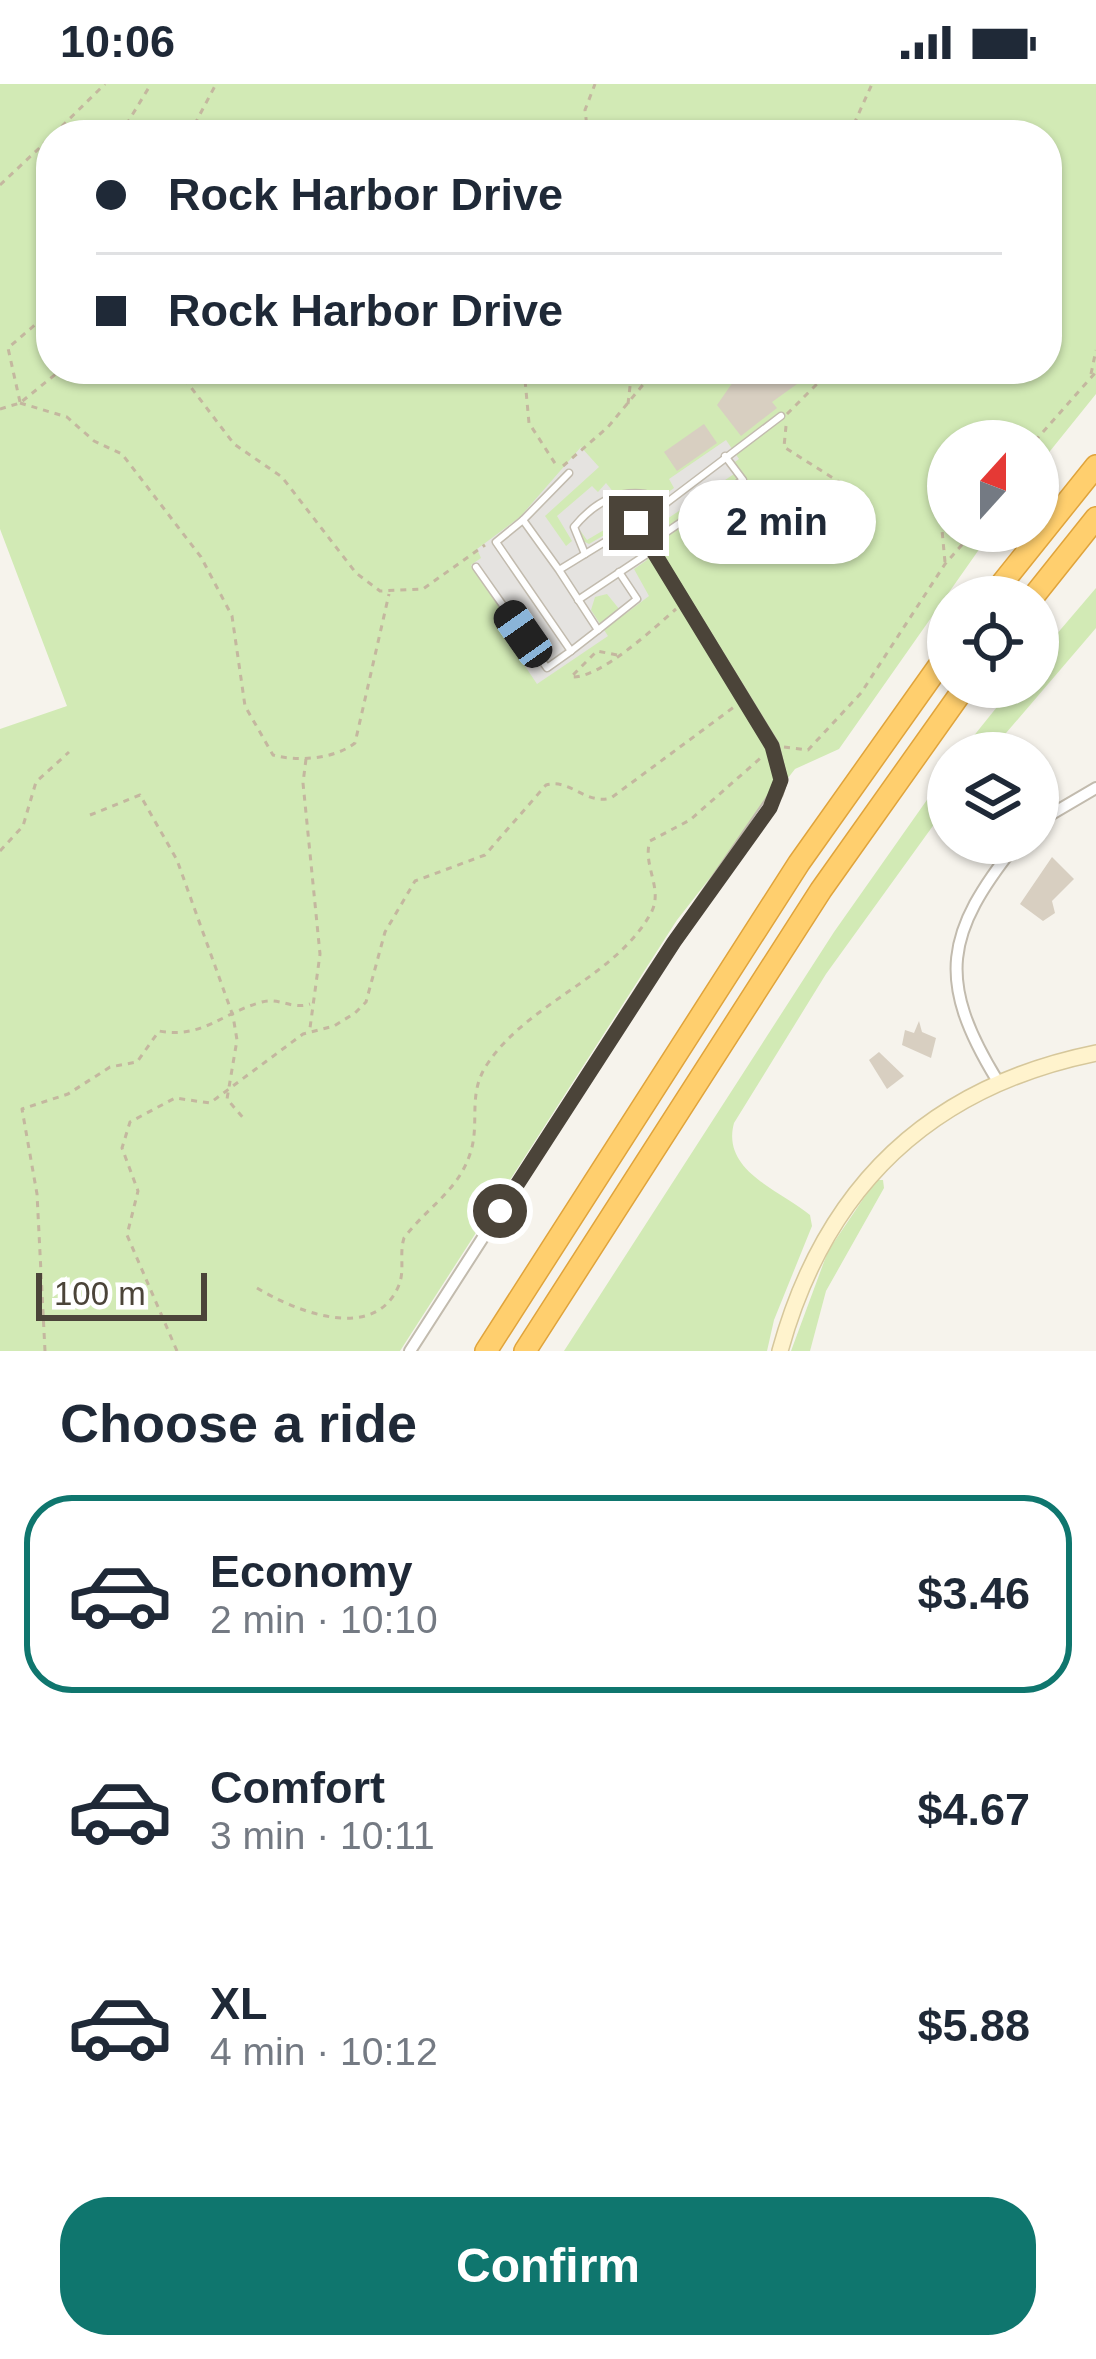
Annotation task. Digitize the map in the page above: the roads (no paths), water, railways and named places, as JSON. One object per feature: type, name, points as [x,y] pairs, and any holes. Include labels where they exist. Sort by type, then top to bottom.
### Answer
[{"type":"highway","points":[[1008,576],[1096,466]]},
{"type":"highway","points":[[1050,576],[1096,518]]},
{"type":"highway","points":[[486,1351],[787,880],[927,683]]},
{"type":"highway","points":[[525,1351],[820,890],[950,708]]},
{"type":"main road","points":[[780,1351],[806,1272],[855,1191],[923,1127],[997,1080],[1096,1053]]},
{"type":"street","points":[[410,1351],[664,958],[770,808],[781,780],[772,746],[636,523]]},
{"type":"street","points":[[1059,810],[1096,788]]},
{"type":"street","points":[[997,1080],[965,1021],[953,965],[968,912],[1002,864]]},
{"type":"lane","points":[[559,570],[657,510],[781,416]]},
{"type":"lane","points":[[578,599],[743,480],[725,456]]},
{"type":"lane","points":[[569,472],[496,542],[571,651]]},
{"type":"lane","points":[[585,554],[574,527],[597,506],[631,492],[645,494],[657,510]]},
{"type":"lane","points":[[524,520],[598,630]]},
{"type":"lane","points":[[476,567],[547,668],[637,599],[619,572]]}]
